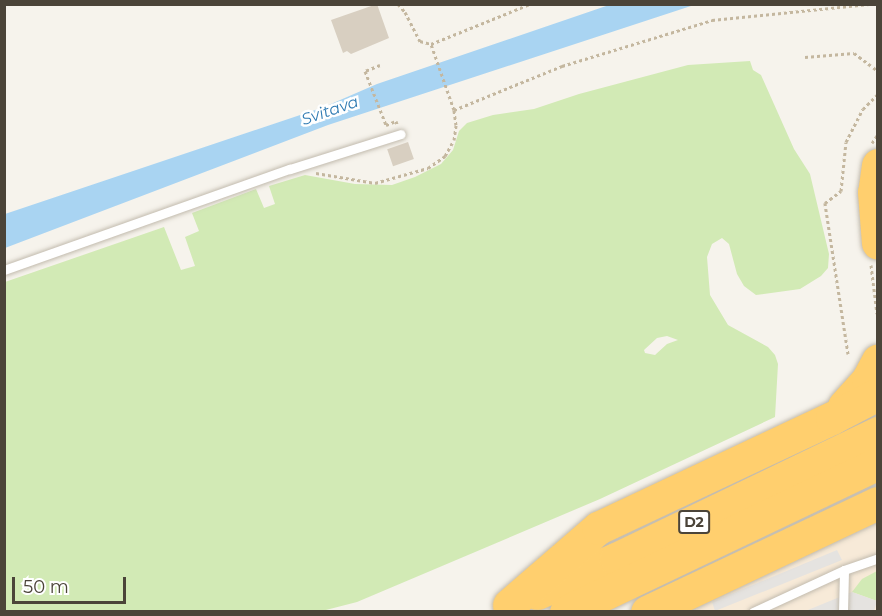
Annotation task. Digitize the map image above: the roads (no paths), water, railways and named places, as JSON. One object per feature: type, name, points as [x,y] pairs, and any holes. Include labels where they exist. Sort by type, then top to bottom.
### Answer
[{"type":"highway","points":[[878,165],[875,181],[878,243]]},
{"type":"highway","points":[[832,418],[856,394],[863,357]]},
{"type":"highway","points":[[501,608],[598,528],[878,394]]},
{"type":"highway","name":"D2","points":[[501,608],[616,559],[878,433]]},
{"type":"highway","name":"D2","points":[[566,612],[878,463]]},
{"type":"highway","points":[[647,612],[875,503]]},
{"type":"lane","points":[[4,270],[290,169],[401,134]]},
{"type":"lane","points":[[753,612],[844,570],[878,558]]},
{"type":"lane","points":[[843,612],[844,570]]},
{"type":"water","name":"Svitava","points":[[612,4],[694,5],[328,125],[5,248],[5,214],[324,107],[377,84]]}]
